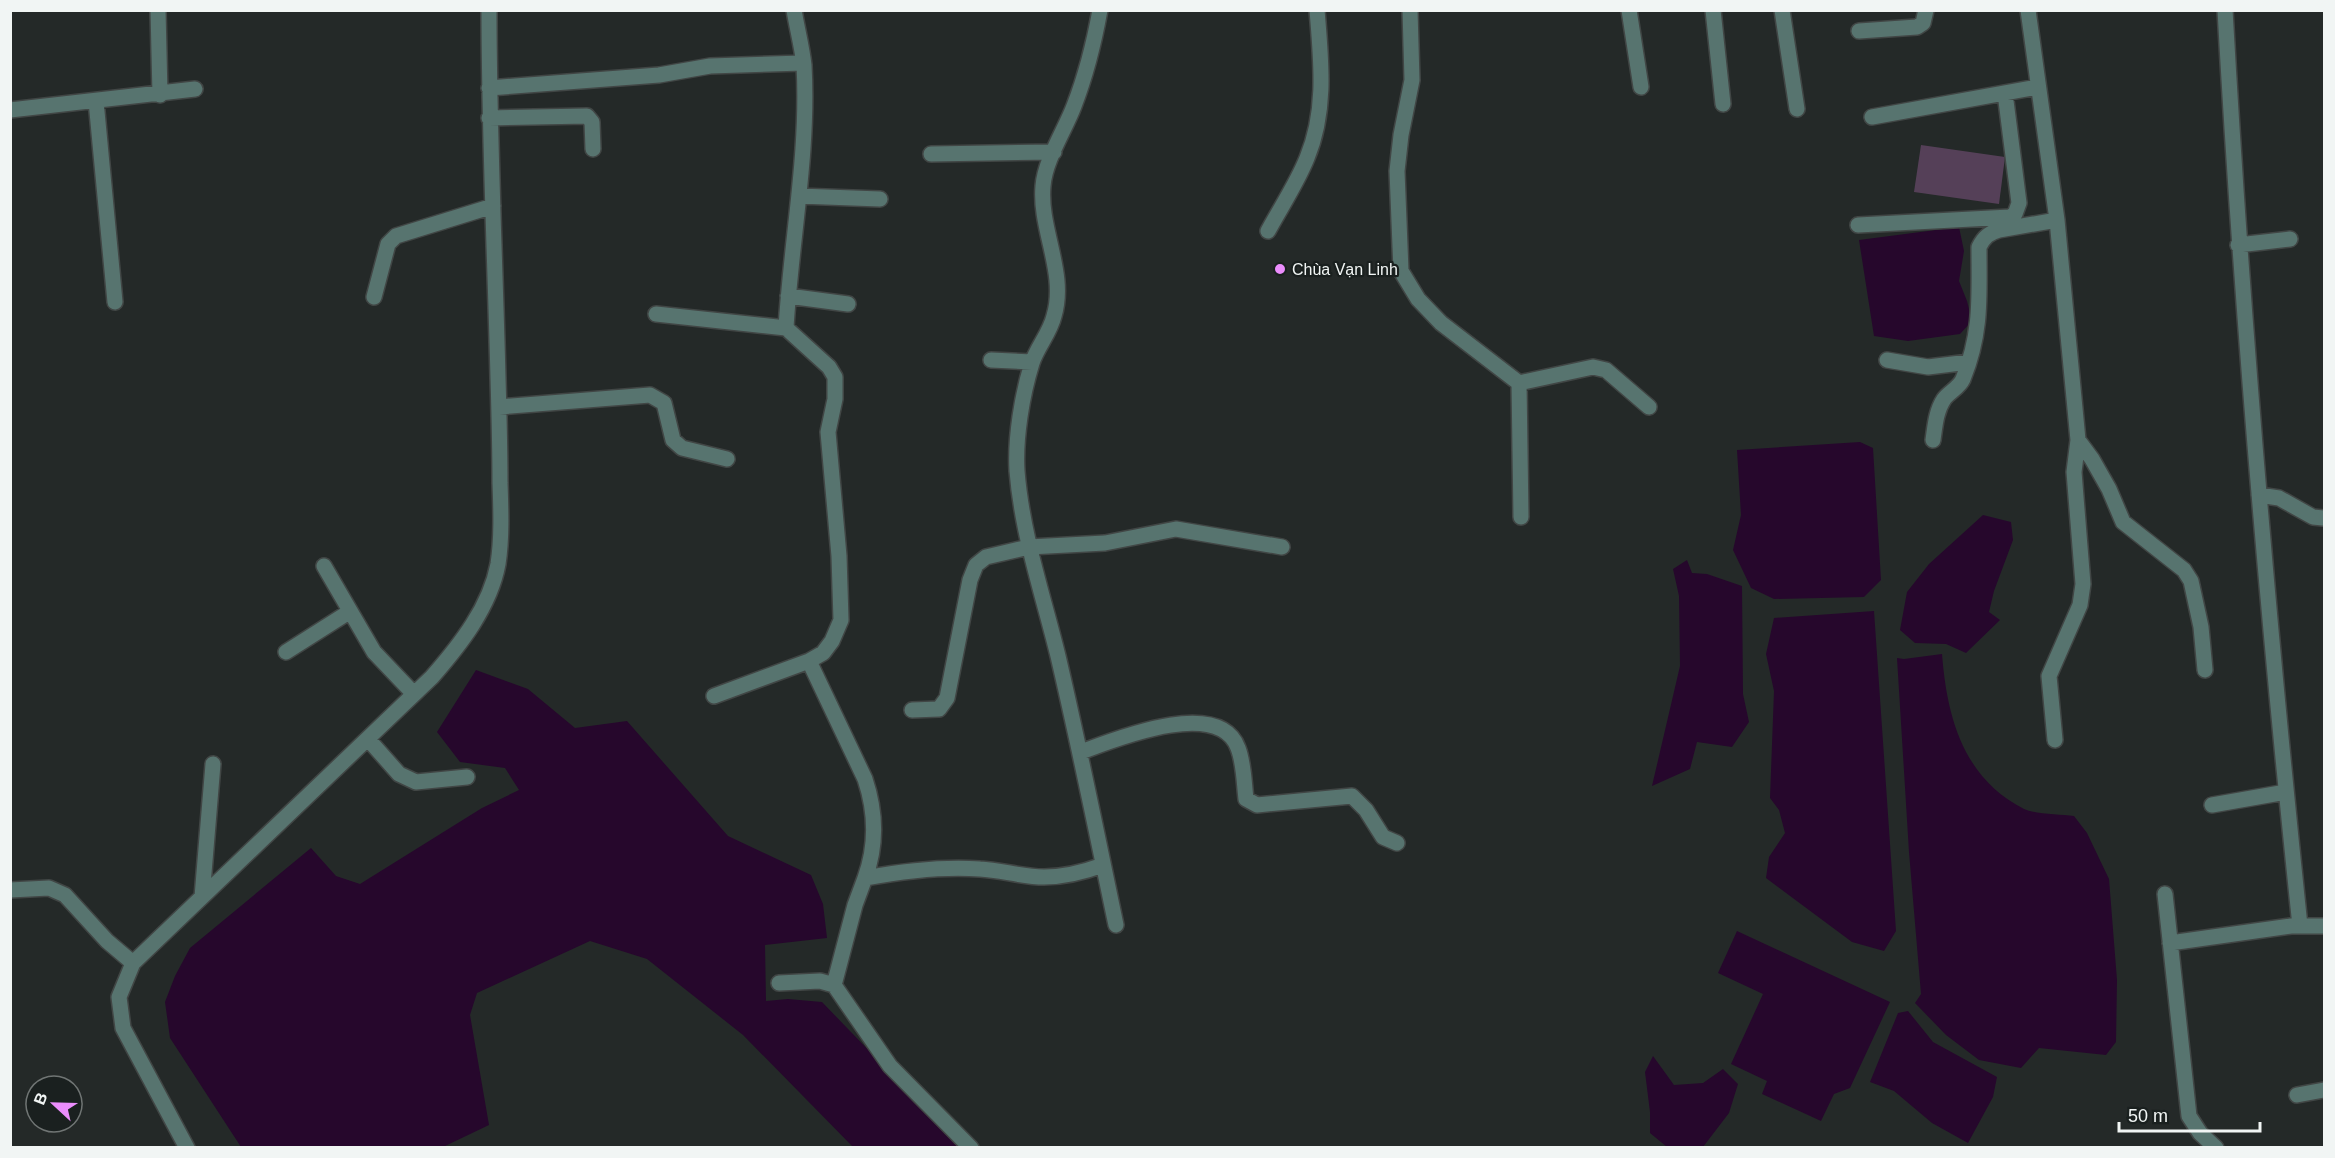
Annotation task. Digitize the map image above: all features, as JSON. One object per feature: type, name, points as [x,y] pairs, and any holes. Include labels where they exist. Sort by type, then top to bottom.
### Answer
[{"type":"street","points":[[158,10],[160,94]]},
{"type":"street","points":[[187,1148],[123,1028],[119,997],[133,963],[368,739],[451,655],[475,621],[498,566],[501,510],[489,118],[489,10]]},
{"type":"street","points":[[786,328],[799,196],[804,108],[804,63],[794,10]]},
{"type":"street","points":[[1100,10],[1092,54],[1074,107],[1043,183],[1042,214],[1058,288],[1054,317],[1032,362],[1020,413],[1017,470],[1029,547],[1045,601],[1081,752],[1116,925]]},
{"type":"street","points":[[1268,231],[1308,157],[1316,127],[1323,78],[1317,10]]},
{"type":"street","points":[[1410,10],[1412,80],[1401,135],[1397,171],[1401,271],[1418,299],[1441,323],[1519,383],[1593,367],[1606,370],[1649,407]]},
{"type":"street","points":[[1629,10],[1641,87]]},
{"type":"street","points":[[1713,10],[1723,104]]},
{"type":"street","points":[[1782,10],[1797,109]]},
{"type":"street","points":[[1859,31],[1917,27],[1923,23],[1926,10]]},
{"type":"street","points":[[2028,10],[2057,220],[2078,440],[2074,472],[2083,584],[2080,605],[2049,676],[2055,740]]},
{"type":"street","points":[[2225,10],[2238,245],[2300,926]]},
{"type":"street","points":[[489,88],[635,78],[710,66],[804,63]]},
{"type":"street","points":[[1872,117],[2038,87]]},
{"type":"street","points":[[10,110],[195,89]]},
{"type":"street","points":[[1858,225],[2010,217],[2015,214],[2019,203],[2005,93]]},
{"type":"street","points":[[96,101],[115,302]]},
{"type":"street","points":[[489,118],[587,116],[592,122],[593,149]]},
{"type":"street","points":[[931,154],[1054,152]]},
{"type":"street","points":[[799,196],[880,200]]},
{"type":"street","points":[[374,297],[388,244],[396,236],[493,206]]},
{"type":"street","points":[[1933,440],[1936,416],[1944,399],[1961,383],[1969,362],[1979,316],[1979,247],[1983,239],[1991,232],[2057,220]]},
{"type":"street","points":[[2238,245],[2290,239]]},
{"type":"street","points":[[788,296],[848,304]]},
{"type":"street","points":[[656,315],[786,328],[829,367],[835,377],[835,399],[828,432],[839,556],[841,620],[832,641],[823,653],[809,661],[714,696]]},
{"type":"street","points":[[991,360],[1032,362]]},
{"type":"street","points":[[1887,360],[1928,367],[1969,362]]},
{"type":"street","points":[[1519,383],[1521,517]]},
{"type":"street","points":[[499,407],[650,395],[664,403],[673,440],[682,448],[727,459]]},
{"type":"street","points":[[2078,440],[2109,489],[2123,522],[2184,570],[2191,581],[2201,627],[2205,669]]},
{"type":"street","points":[[2259,495],[2279,498],[2313,517],[2323,518]]},
{"type":"street","points":[[912,710],[939,709],[947,698],[970,580],[976,565],[986,557],[1029,547],[1105,543],[1176,529],[1282,547]]},
{"type":"street","points":[[324,566],[374,652],[414,694]]},
{"type":"street","points":[[285,652],[350,612]]},
{"type":"street","points":[[809,661],[865,779],[872,799],[873,857],[855,905],[834,985]]},
{"type":"street","points":[[1081,752],[1119,738],[1175,725],[1204,724],[1224,729],[1238,747],[1246,799],[1257,805],[1352,796],[1366,810],[1383,837],[1397,843]]},
{"type":"street","points":[[368,739],[399,774],[416,782],[467,777]]},
{"type":"street","points":[[202,897],[213,764]]},
{"type":"street","points":[[2212,805],[2286,792]]},
{"type":"street","points":[[865,878],[908,870],[948,869],[980,869],[1044,877],[1075,874],[1103,865]]},
{"type":"street","points":[[10,890],[50,888],[65,895],[107,941],[133,963]]},
{"type":"street","points":[[2165,894],[2189,1116],[2200,1133],[2216,1148]]},
{"type":"street","points":[[2170,944],[2300,926],[2325,926]]},
{"type":"street","points":[[779,983],[820,981],[834,985],[890,1066],[971,1148]]},
{"type":"street","points":[[2297,1095],[2325,1090]]},
{"type":"shaded area","points":[[1921,145],[2005,157],[1999,204],[1914,192]]},
{"type":"shaded area","points":[[1959,227],[1964,251],[1959,281],[1972,321],[1960,334],[1908,341],[1874,336],[1859,240]]},
{"type":"shaded area","points":[[1860,442],[1873,448],[1881,580],[1864,597],[1774,599],[1751,588],[1733,550],[1741,515],[1737,450]]},
{"type":"shaded area","points":[[1983,515],[2011,522],[2013,540],[1994,591],[1989,612],[2000,620],[1966,653],[1946,644],[1915,643],[1900,630],[1907,592],[1929,564]]},
{"type":"shaded area","points":[[1687,560],[1692,573],[1707,574],[1742,586],[1743,694],[1749,722],[1732,747],[1697,742],[1690,769],[1652,786],[1680,666],[1679,596],[1673,569]]},
{"type":"shaded area","points":[[1874,611],[1896,931],[1884,951],[1852,942],[1766,878],[1769,857],[1785,833],[1779,810],[1770,798],[1774,691],[1766,654],[1774,618]]},
{"type":"shaded area","points":[[1942,654],[1948,700],[1954,723],[1962,744],[1986,781],[2003,796],[2024,809],[2074,816],[2087,833],[2109,879],[2117,980],[2116,1042],[2106,1055],[2039,1048],[2021,1068],[1979,1060],[1946,1035],[1915,1003],[1921,994],[1909,852],[1897,658]]},
{"type":"shaded area","points":[[476,670],[528,689],[575,728],[627,721],[728,836],[811,875],[823,904],[827,938],[765,945],[766,1001],[788,999],[822,1002],[962,1147],[853,1147],[743,1035],[647,959],[590,941],[477,993],[470,1015],[489,1125],[443,1147],[241,1147],[170,1038],[165,1002],[175,976],[190,948],[311,848],[336,876],[360,884],[482,808],[519,790],[505,768],[460,762],[437,732]]},
{"type":"shaded area","points":[[1737,931],[1890,1002],[1850,1088],[1834,1094],[1821,1121],[1762,1094],[1767,1081],[1731,1064],[1763,994],[1718,973]]},
{"type":"shaded area","points":[[1908,1011],[1933,1042],[1997,1077],[1993,1097],[1968,1143],[1932,1123],[1894,1091],[1870,1082],[1898,1013]]},
{"type":"shaded area","points":[[1653,1056],[1674,1085],[1703,1083],[1723,1069],[1738,1084],[1729,1113],[1703,1147],[1667,1147],[1650,1133],[1645,1072]]},
{"type":"place","name":"Chùa Vạn Linh","points":[[1280,269]]}]
